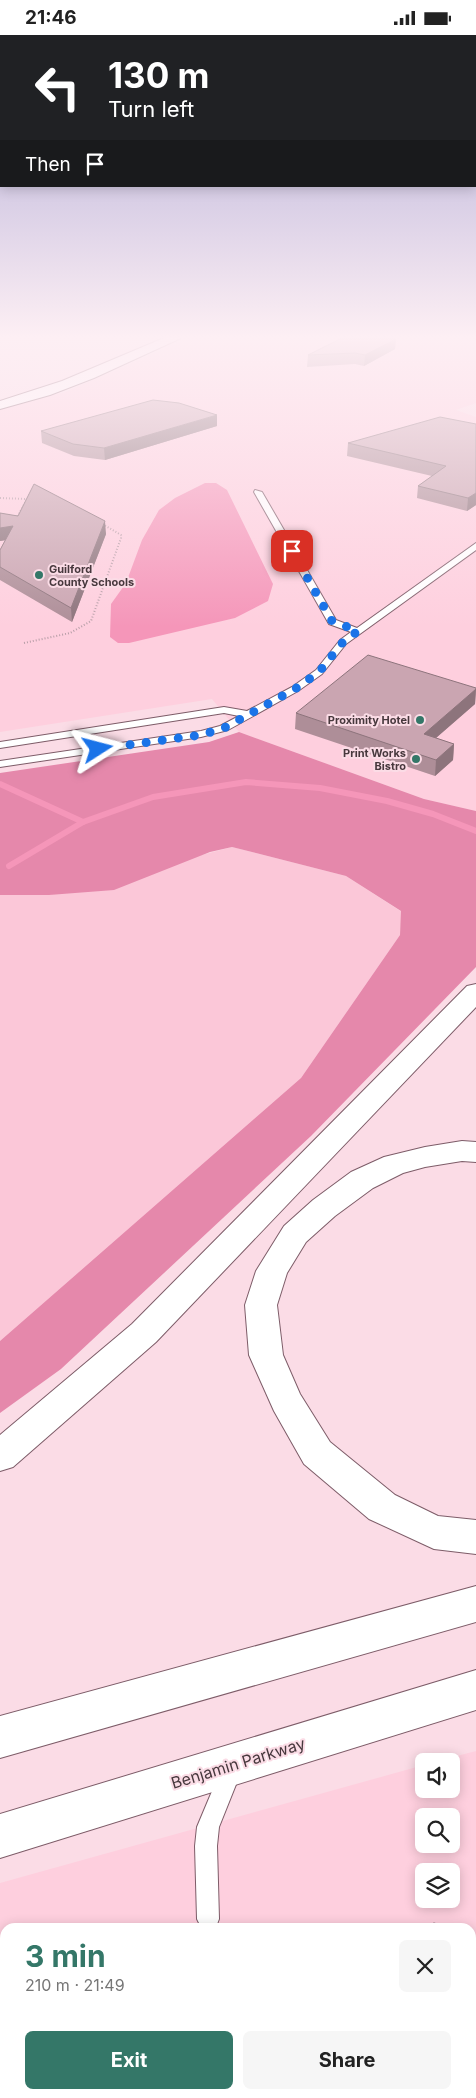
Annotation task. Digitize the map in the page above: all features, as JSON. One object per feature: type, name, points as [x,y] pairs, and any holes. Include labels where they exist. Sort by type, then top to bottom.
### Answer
[{"type":"main road","points":[[0,1456],[144,1333],[476,992]]},
{"type":"main road","points":[[476,1152],[462,1151],[425,1157],[394,1165],[362,1180],[324,1208],[295,1234],[272,1271],[261,1305],[266,1355],[286,1401],[316,1453],[382,1507],[434,1532],[476,1537]]},
{"type":"main road","points":[[0,1442],[71,1396]]},
{"type":"main road","points":[[0,1737],[476,1604]]},
{"type":"main road","name":"Benjamin Parkway","points":[[0,1836],[476,1690]]},
{"type":"lane","points":[[258,492],[332,621],[358,631]]},
{"type":"lane","points":[[0,764],[201,735],[224,728],[295,689],[319,672],[343,642],[476,546]]},
{"type":"lane","points":[[0,745],[224,710],[246,715]]},
{"type":"lane","points":[[208,1919],[206,1845],[208,1827],[233,1765]]},
{"type":"path","points":[[15,523],[26,499],[34,493]]},
{"type":"path","points":[[0,498],[26,499]]},
{"type":"path","points":[[24,643],[77,630],[86,626],[91,621],[121,538],[121,535],[99,523]]},
{"type":"shaded area","points":[[0,434],[476,434],[476,811],[424,799],[239,732],[212,699],[0,732]]},
{"type":"shaded area","points":[[205,483],[216,483],[227,490],[273,584],[268,601],[235,618],[129,643],[118,643],[110,637],[111,604],[126,583],[142,540],[159,510],[175,498]]},
{"type":"shaded area","points":[[239,732],[424,799],[476,811],[476,967],[311,1136],[61,1369],[0,1413],[0,1341],[301,1078],[400,935],[401,911],[346,876],[232,847],[210,852],[114,890],[49,895],[0,895],[0,773],[209,742]]},
{"type":"shaded area","points":[[232,847],[346,876],[402,912],[400,935],[301,1078],[0,1341],[0,895],[49,895]]},
{"type":"shaded area","points":[[476,1751],[476,1923],[0,1923],[0,1883],[415,1768],[415,1798],[460,1798],[460,1755]]},
{"type":"building","points":[[49,434],[151,434],[104,448],[73,444]]},
{"type":"building","points":[[379,434],[476,434],[476,493],[468,498],[418,486],[446,466],[348,443]]},
{"type":"building","points":[[34,484],[105,521],[71,608],[0,567],[0,550],[13,526],[0,528],[0,513],[18,516]]},
{"type":"building","points":[[368,655],[476,688],[424,734],[454,744],[436,760],[296,713]]},
{"type":"waterway","points":[[83,822],[153,797],[246,782],[320,788],[387,801],[433,814],[476,831]]},
{"type":"waterway","points":[[0,784],[83,822]]},
{"type":"waterway","points":[[9,866],[83,822]]},
{"type":"place","name":"Guilford County Schools","points":[[39,575]]},
{"type":"place","name":"Proximity Hotel","points":[[420,720]]},
{"type":"place","name":"Print Works Bistro","points":[[416,759]]},
{"type":"route","points":[[98,749],[201,735],[224,728],[295,689],[319,672],[343,642],[358,631],[332,621],[292,551]]}]
